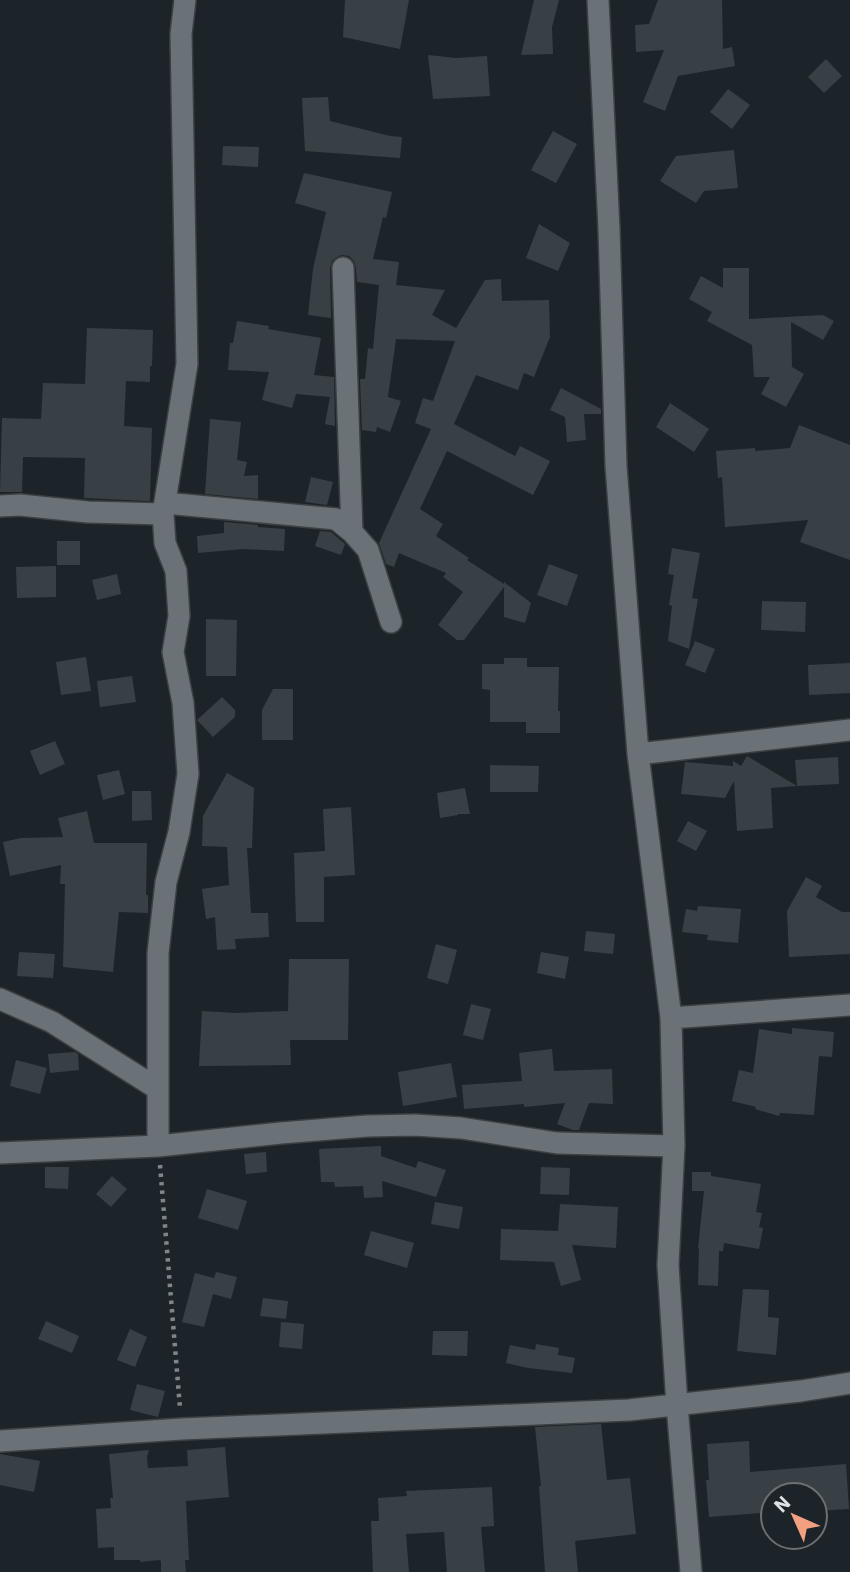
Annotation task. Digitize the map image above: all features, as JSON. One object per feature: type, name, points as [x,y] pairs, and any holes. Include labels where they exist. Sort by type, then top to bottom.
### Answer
[{"type":"street","points":[[159,1146],[158,953],[166,881],[188,774],[183,703],[173,652],[179,616],[176,572],[165,543],[164,509],[187,364],[181,34],[185,0]]},
{"type":"street","points":[[598,0],[609,229],[616,466],[638,754],[671,1018],[674,1146],[668,1265],[691,1572]]},
{"type":"street","points":[[343,268],[352,532]]},
{"type":"street","points":[[0,506],[20,505],[88,512],[164,509],[336,519],[368,550],[391,622]]},
{"type":"street","points":[[638,754],[850,730]]},
{"type":"street","points":[[0,999],[52,1022],[158,1088]]},
{"type":"street","points":[[671,1018],[850,1005]]},
{"type":"street","points":[[0,1153],[159,1146],[281,1133],[415,1125],[461,1128],[557,1143],[674,1146]]},
{"type":"street","points":[[0,1441],[182,1429],[616,1411],[850,1383]]},
{"type":"path","points":[[159,1146],[182,1429]]},
{"type":"building","points":[[345,0],[409,0],[400,49],[343,37]]},
{"type":"building","points":[[534,0],[559,0],[552,27],[553,54],[521,55]]},
{"type":"building","points":[[658,0],[722,0],[723,49],[732,47],[735,66],[678,76],[665,111],[643,102],[664,50],[636,52],[635,25],[649,24]]},
{"type":"building","points":[[428,55],[456,58],[487,56],[490,96],[433,99]]},
{"type":"building","points":[[826,59],[842,76],[824,93],[808,77]]},
{"type":"building","points":[[728,89],[750,105],[732,129],[710,112]]},
{"type":"building","points":[[328,97],[330,121],[402,137],[400,158],[305,151],[302,98]]},
{"type":"building","points":[[553,131],[577,144],[556,183],[531,170]]},
{"type":"building","points":[[223,146],[259,147],[258,167],[222,165]]},
{"type":"building","points":[[734,150],[738,188],[704,191],[696,203],[660,181],[676,156]]},
{"type":"building","points":[[304,173],[392,192],[373,259],[399,262],[396,285],[445,290],[432,315],[456,328],[485,280],[501,279],[502,301],[549,300],[550,337],[534,377],[524,373],[518,390],[476,375],[454,424],[515,456],[520,446],[550,461],[533,495],[447,451],[420,509],[443,524],[436,536],[531,603],[525,623],[504,617],[504,587],[464,640],[457,640],[438,625],[463,592],[443,577],[446,573],[399,553],[394,567],[386,564],[379,543],[431,429],[415,423],[423,398],[433,401],[455,341],[396,339],[388,397],[401,401],[390,432],[377,427],[376,432],[362,430],[360,379],[365,379],[368,348],[373,349],[379,285],[357,282],[354,261],[349,256],[337,257],[330,268],[331,318],[308,315],[313,269],[326,212],[295,203]]},
{"type":"building","points":[[539,224],[570,243],[558,271],[526,258]]},
{"type":"building","points":[[723,268],[749,268],[749,319],[823,315],[834,321],[823,340],[791,322],[792,367],[804,374],[786,407],[761,394],[770,377],[754,377],[752,345],[707,321],[712,312],[689,299],[701,276],[723,288]]},
{"type":"building","points":[[237,321],[321,338],[314,375],[334,377],[335,426],[325,424],[330,397],[296,394],[292,408],[262,400],[269,372],[228,370],[230,343],[233,343]]},
{"type":"building","points":[[87,328],[153,330],[150,382],[126,381],[124,426],[152,428],[150,501],[84,498],[85,458],[23,457],[22,492],[0,492],[2,418],[41,419],[43,383],[85,384]]},
{"type":"building","points":[[561,388],[601,409],[601,414],[584,414],[586,440],[567,442],[565,417],[550,410]]},
{"type":"building","points":[[670,403],[709,429],[694,452],[656,427]]},
{"type":"building","points":[[210,419],[241,422],[237,460],[247,462],[244,476],[258,475],[258,499],[205,494]]},
{"type":"building","points":[[799,425],[850,445],[850,560],[800,542],[808,520],[725,527],[722,477],[718,478],[716,451],[790,448]]},
{"type":"building","points":[[311,477],[333,482],[327,505],[305,502]]},
{"type":"building","points":[[224,522],[285,529],[284,551],[243,549],[198,553],[197,536],[224,533]]},
{"type":"building","points":[[320,531],[331,532],[345,544],[341,555],[315,546]]},
{"type":"building","points":[[57,541],[80,541],[80,565],[57,565]]},
{"type":"building","points":[[672,548],[700,553],[692,598],[698,599],[689,649],[668,641],[672,606],[669,605],[674,575],[668,574]]},
{"type":"building","points":[[549,564],[578,575],[567,606],[537,595]]},
{"type":"building","points":[[56,566],[56,597],[17,598],[16,567]]},
{"type":"building","points":[[117,574],[121,594],[97,600],[92,580]]},
{"type":"building","points":[[762,601],[806,602],[805,632],[761,630]]},
{"type":"building","points":[[206,619],[237,620],[236,676],[206,676]]},
{"type":"building","points":[[695,641],[715,649],[705,673],[685,665]]},
{"type":"building","points":[[86,657],[91,691],[61,695],[56,662]]},
{"type":"building","points":[[504,658],[527,658],[527,667],[559,667],[560,733],[526,733],[526,722],[490,722],[490,690],[482,689],[482,664],[504,664]]},
{"type":"building","points":[[850,663],[850,693],[809,695],[808,665]]},
{"type":"building","points":[[132,676],[136,702],[100,707],[97,681]]},
{"type":"building","points":[[273,689],[293,689],[293,740],[262,740],[262,710]]},
{"type":"building","points":[[222,697],[235,710],[235,717],[213,737],[197,720]]},
{"type":"building","points":[[55,741],[65,764],[40,775],[30,751]]},
{"type":"building","points":[[747,756],[797,786],[771,788],[773,828],[737,831],[734,781],[725,798],[681,794],[685,762],[733,766],[733,761],[741,766]]},
{"type":"building","points":[[838,757],[839,784],[797,786],[795,760]]},
{"type":"building","points":[[490,765],[539,766],[538,792],[490,792]]},
{"type":"building","points":[[119,770],[125,794],[103,800],[97,775]]},
{"type":"building","points":[[227,773],[254,788],[252,848],[247,848],[251,913],[268,913],[269,937],[235,939],[236,949],[217,950],[215,917],[206,919],[202,889],[229,885],[227,847],[202,846],[203,816]]},
{"type":"building","points":[[465,788],[470,814],[440,818],[437,793]]},
{"type":"building","points":[[132,791],[151,791],[152,820],[132,821]]},
{"type":"building","points":[[351,807],[355,875],[324,877],[324,922],[296,922],[294,853],[325,851],[323,809]]},
{"type":"building","points":[[87,811],[94,843],[147,843],[148,913],[119,912],[113,972],[63,967],[65,884],[60,884],[61,865],[10,876],[3,842],[21,838],[63,837],[58,818]]},
{"type":"building","points":[[688,821],[707,831],[696,851],[677,841]]},
{"type":"building","points":[[806,877],[822,886],[816,897],[842,912],[850,912],[850,954],[789,957],[787,911]]},
{"type":"building","points":[[698,906],[741,909],[738,943],[707,940],[708,935],[682,932],[686,909],[697,911]]},
{"type":"building","points":[[586,931],[615,934],[613,954],[584,951]]},
{"type":"building","points":[[436,944],[457,950],[448,984],[427,978]]},
{"type":"building","points":[[19,952],[55,954],[53,978],[17,976]]},
{"type":"building","points":[[541,952],[569,957],[565,979],[537,973]]},
{"type":"building","points":[[289,959],[349,959],[348,1040],[290,1040],[291,1065],[199,1066],[202,1011],[288,1011]]},
{"type":"building","points":[[471,1004],[491,1009],[483,1040],[463,1035]]},
{"type":"building","points":[[792,1028],[834,1032],[832,1057],[819,1056],[814,1115],[780,1113],[779,1116],[732,1101],[739,1070],[753,1073],[759,1029],[792,1034]]},
{"type":"building","points":[[552,1049],[554,1071],[612,1069],[613,1104],[589,1103],[579,1130],[557,1124],[565,1103],[464,1109],[462,1085],[522,1081],[519,1053]]},
{"type":"building","points":[[48,1054],[78,1054],[79,1070],[50,1073]]},
{"type":"building","points":[[16,1060],[47,1068],[40,1094],[10,1086]]},
{"type":"building","points":[[451,1063],[457,1097],[403,1106],[398,1072]]},
{"type":"building","points":[[381,1146],[381,1156],[416,1168],[418,1161],[446,1170],[436,1197],[382,1181],[383,1197],[364,1198],[363,1186],[335,1187],[334,1182],[321,1182],[319,1149]]},
{"type":"building","points":[[266,1152],[267,1172],[246,1174],[244,1154]]},
{"type":"building","points":[[45,1167],[69,1167],[68,1189],[45,1188]]},
{"type":"building","points":[[541,1167],[570,1168],[569,1195],[540,1194]]},
{"type":"building","points":[[692,1172],[711,1172],[711,1176],[761,1184],[756,1212],[762,1213],[759,1227],[763,1228],[759,1249],[724,1243],[723,1251],[719,1251],[718,1286],[698,1285],[698,1248],[704,1191],[692,1191]]},
{"type":"building","points":[[112,1176],[127,1189],[111,1207],[96,1194]]},
{"type":"building","points":[[207,1189],[247,1201],[238,1230],[198,1218]]},
{"type":"building","points":[[435,1202],[463,1207],[459,1229],[431,1224]]},
{"type":"building","points":[[560,1204],[618,1207],[616,1248],[572,1245],[581,1280],[561,1286],[554,1262],[500,1260],[501,1229],[558,1231]]},
{"type":"building","points":[[371,1231],[414,1243],[407,1268],[364,1255]]},
{"type":"building","points":[[216,1272],[237,1277],[231,1299],[213,1294],[204,1327],[182,1322],[195,1273],[214,1278]]},
{"type":"building","points":[[743,1289],[769,1290],[768,1317],[779,1318],[776,1355],[737,1351]]},
{"type":"building","points":[[263,1298],[288,1301],[286,1319],[260,1316]]},
{"type":"building","points":[[46,1321],[79,1336],[72,1353],[38,1339]]},
{"type":"building","points":[[281,1322],[304,1324],[302,1349],[279,1347]]},
{"type":"building","points":[[130,1329],[147,1337],[135,1367],[117,1360]]},
{"type":"building","points":[[433,1331],[468,1331],[467,1356],[432,1355]]},
{"type":"building","points":[[536,1344],[559,1348],[558,1355],[575,1358],[572,1373],[506,1363],[510,1345],[535,1350]]},
{"type":"building","points":[[137,1384],[165,1391],[158,1417],[130,1410]]},
{"type":"building","points":[[601,1424],[607,1480],[630,1478],[636,1534],[575,1541],[578,1572],[545,1572],[535,1427]]},
{"type":"building","points":[[749,1441],[750,1472],[846,1464],[849,1509],[829,1510],[829,1481],[759,1481],[759,1513],[709,1517],[707,1444]]},
{"type":"building","points":[[225,1447],[229,1497],[186,1501],[189,1560],[185,1560],[186,1572],[161,1572],[159,1560],[114,1560],[114,1547],[98,1548],[96,1509],[111,1508],[110,1498],[113,1498],[109,1454],[149,1450],[148,1468],[188,1466],[187,1450]]},
{"type":"building","points":[[0,1454],[40,1461],[34,1492],[0,1485]]},
{"type":"building","points":[[492,1487],[494,1526],[481,1527],[485,1572],[447,1572],[444,1532],[406,1534],[409,1572],[373,1572],[371,1521],[379,1521],[378,1498],[407,1496],[406,1491]]}]
